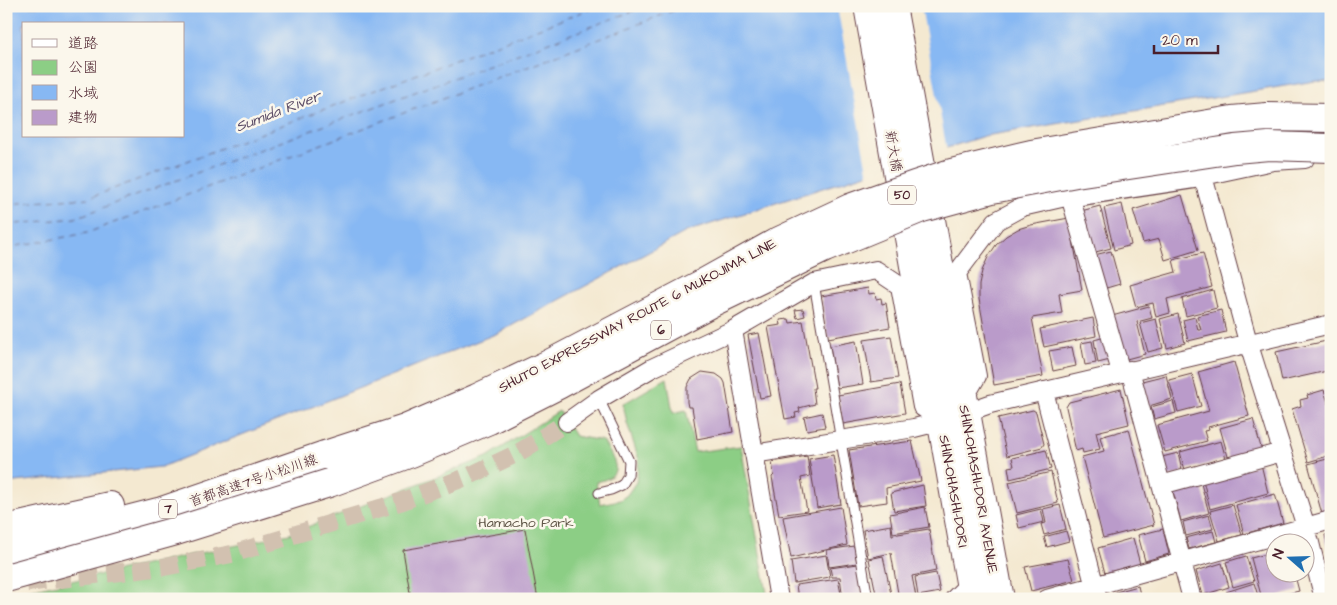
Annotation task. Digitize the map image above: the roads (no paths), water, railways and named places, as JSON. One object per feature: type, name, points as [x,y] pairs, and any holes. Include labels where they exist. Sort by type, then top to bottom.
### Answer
[{"type":"main road","name":"新大橋","points":[[868,6],[953,399]]},
{"type":"main road","name":"新大橋","points":[[892,6],[953,399]]},
{"type":"main road","name":"SHUTO EXPRESSWAY ROUTE 6 MUKOJIMA LINE","points":[[6,529],[326,455],[406,429],[549,364],[779,241],[850,208],[951,173],[1031,154],[1232,120],[1267,117],[1331,118]]},
{"type":"main road","name":"SHUTO EXPRESSWAY ROUTE 6 MUKOJIMA LINE","points":[[6,578],[185,528],[329,484],[411,453],[488,420],[711,303],[825,248],[922,208],[1000,187],[1244,148],[1269,146],[1331,148]]},
{"type":"main road","name":"SHIN-OHASHI-DORI","points":[[953,399],[966,593]]},
{"type":"main road","name":"SHIN-OHASHI-DORI AVENUE","points":[[953,399],[1000,599]]},
{"type":"main road","name":"首都高速7号小松川線","points":[[6,552],[162,511],[326,455]]},
{"type":"street","points":[[754,454],[914,428],[953,399],[976,376],[957,273],[996,221],[1022,207],[1070,196],[1203,176],[1274,161],[1297,159],[1331,160]]},
{"type":"street","points":[[1203,176],[1248,342],[1306,527],[1324,599]]},
{"type":"street","points":[[1070,196],[1162,486],[1192,599]]},
{"type":"street","points":[[568,422],[599,399],[652,368],[734,330],[814,283],[876,270],[900,286],[922,406],[953,399],[990,404],[1331,324]]},
{"type":"street","points":[[734,330],[779,599]]},
{"type":"street","points":[[1044,391],[1096,592]]},
{"type":"street","points":[[1162,486],[1282,452]]},
{"type":"street","points":[[1047,599],[1096,592],[1182,561],[1331,520]]},
{"type":"lane","points":[[814,283],[868,599]]},
{"type":"lane","points":[[598,493],[622,485],[628,475],[629,461],[599,399]]},
{"type":"water","name":"Sumida River","points":[[6,6],[1331,6],[1331,82],[1315,81],[984,136],[686,232],[498,333],[161,467],[6,483]]},
{"type":"tunnel","points":[[27,583],[164,567],[232,554],[400,502],[469,476],[518,453],[567,422]]},
{"type":"park label","name":"Hamacho Park","points":[[526,522]]}]
